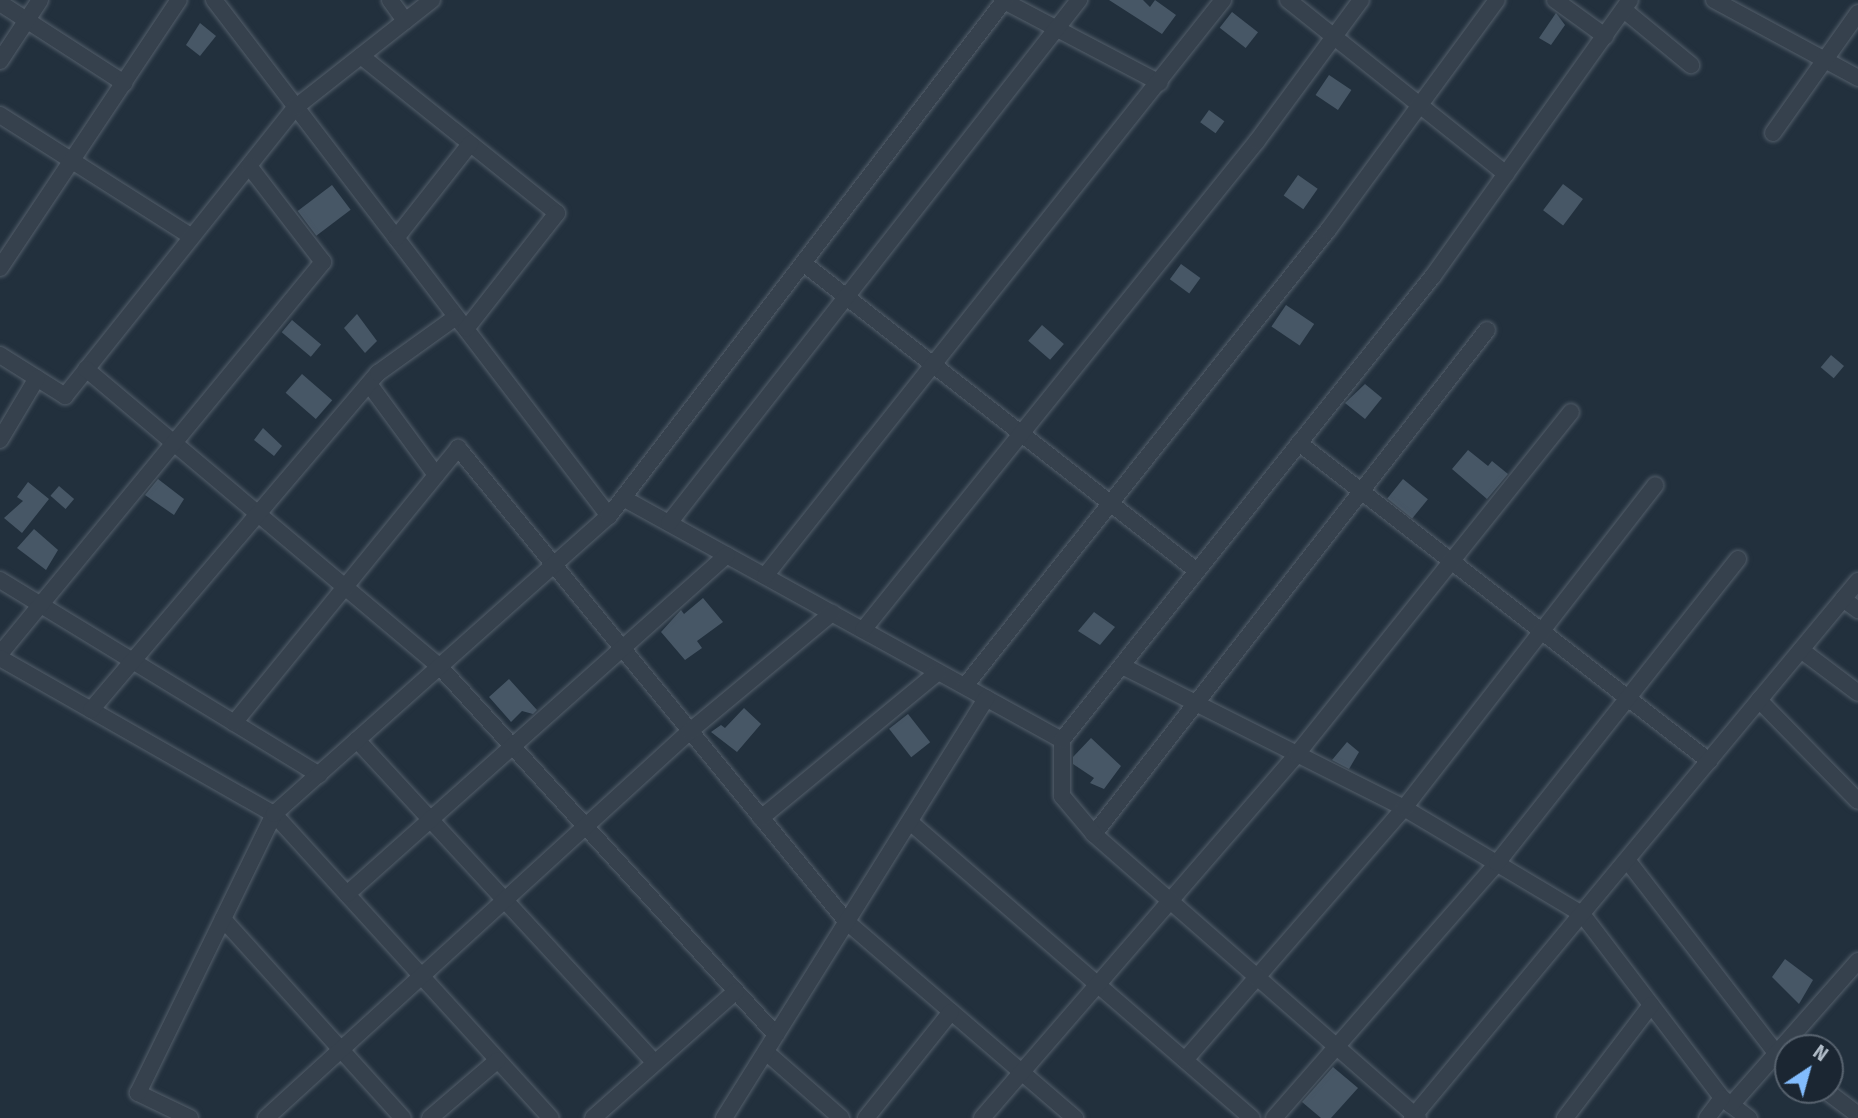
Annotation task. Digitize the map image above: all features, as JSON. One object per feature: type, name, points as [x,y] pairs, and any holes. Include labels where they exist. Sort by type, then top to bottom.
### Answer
[{"type":"street","points":[[0,61],[40,0]]},
{"type":"street","points":[[0,268],[179,0]]},
{"type":"street","points":[[214,0],[609,516]]},
{"type":"street","points":[[390,0],[405,21]]},
{"type":"street","points":[[0,355],[65,396],[296,107],[432,0]]},
{"type":"street","points":[[669,523],[1079,0]]},
{"type":"street","points":[[765,576],[1160,83],[1223,0]]},
{"type":"street","points":[[1288,0],[1506,174]]},
{"type":"street","points":[[863,630],[1257,141],[1361,0]]},
{"type":"street","points":[[965,687],[1328,230],[1497,0]]},
{"type":"street","points":[[1555,0],[1605,36]]},
{"type":"street","points":[[1714,0],[1858,78]]},
{"type":"street","points":[[190,1118],[138,1093],[274,814],[609,516],[1003,1],[1160,83]]},
{"type":"street","points":[[0,3],[124,83]]},
{"type":"street","points":[[1691,65],[1627,5],[1433,276],[1062,740],[1062,796],[1094,834],[1415,1117],[1858,581]]},
{"type":"street","points":[[1773,133],[1858,13]]},
{"type":"street","points":[[91,710],[369,384],[461,323],[557,214],[361,57]]},
{"type":"street","points":[[0,115],[192,237]]},
{"type":"street","points":[[396,238],[470,144]]},
{"type":"street","points":[[249,166],[323,262],[0,656],[274,814],[551,1118]]},
{"type":"street","points":[[803,263],[1197,571]]},
{"type":"street","points":[[1094,834],[1487,330]]},
{"type":"street","points":[[86,369],[440,667],[776,1035]]},
{"type":"street","points":[[0,440],[37,378]]},
{"type":"street","points":[[369,384],[436,475]]},
{"type":"street","points":[[982,1118],[1297,754],[1570,412]]},
{"type":"street","points":[[1299,443],[1709,761]]},
{"type":"street","points":[[234,723],[458,448],[847,922],[1075,1118]]},
{"type":"street","points":[[1185,1060],[1404,808],[1655,485]]},
{"type":"street","points":[[623,498],[1062,740]]},
{"type":"street","points":[[347,894],[621,646],[727,555]]},
{"type":"street","points":[[1274,1118],[1497,863],[1738,558]]},
{"type":"street","points":[[0,580],[319,775]]},
{"type":"street","points":[[1843,599],[1858,610]]},
{"type":"street","points":[[265,1118],[690,731],[832,613]]},
{"type":"street","points":[[1801,650],[1858,693]]},
{"type":"street","points":[[1122,666],[1404,808],[1582,914],[1727,1101],[1749,1118]]},
{"type":"street","points":[[761,818],[938,672]]},
{"type":"street","points":[[724,1118],[986,698]]},
{"type":"street","points":[[1759,700],[1858,801]]},
{"type":"street","points":[[357,740],[655,1063]]},
{"type":"street","points":[[910,822],[1251,1118]]},
{"type":"street","points":[[1626,860],[1774,1048]]},
{"type":"street","points":[[223,919],[403,1118]]},
{"type":"street","points":[[1802,1034],[1856,969]]},
{"type":"street","points":[[593,1118],[736,991]]},
{"type":"street","points":[[1565,1118],[1651,1005]]},
{"type":"street","points":[[866,1118],[951,1012]]},
{"type":"street","points":[[766,1052],[841,1118]]},
{"type":"street","points":[[430,1118],[498,1060]]},
{"type":"street","points":[[1707,1118],[1774,1064]]},
{"type":"street","points":[[1843,1104],[1858,1115]]},
{"type":"building","points":[[1109,0],[1143,0],[1150,7],[1155,0],[1176,15],[1162,34]]},
{"type":"building","points":[[1232,12],[1258,32],[1246,48],[1220,28]]},
{"type":"building","points":[[1556,13],[1565,25],[1551,45],[1539,38]]},
{"type":"building","points":[[200,23],[216,36],[200,56],[186,45]]},
{"type":"building","points":[[1329,75],[1351,90],[1338,110],[1316,95]]},
{"type":"building","points":[[1209,110],[1224,121],[1216,133],[1200,122]]},
{"type":"building","points":[[1298,175],[1318,189],[1303,209],[1284,195]]},
{"type":"building","points":[[1563,184],[1583,199],[1563,225],[1543,210]]},
{"type":"building","points":[[332,185],[351,210],[316,236],[298,211]]},
{"type":"building","points":[[1181,264],[1200,278],[1189,293],[1170,279]]},
{"type":"building","points":[[1286,305],[1314,324],[1300,346],[1271,327]]},
{"type":"building","points":[[357,314],[377,341],[365,353],[344,328]]},
{"type":"building","points":[[292,320],[321,344],[311,357],[282,332]]},
{"type":"building","points":[[1042,325],[1064,344],[1050,360],[1028,341]]},
{"type":"building","points":[[1831,355],[1844,366],[1834,378],[1821,367]]},
{"type":"building","points":[[302,374],[332,400],[316,419],[286,393]]},
{"type":"building","points":[[1365,384],[1382,398],[1365,419],[1345,403]]},
{"type":"building","points":[[263,428],[282,446],[274,456],[254,440]]},
{"type":"building","points":[[1468,450],[1488,466],[1492,461],[1508,474],[1487,499],[1452,469]]},
{"type":"building","points":[[158,479],[184,499],[174,515],[145,495]]},
{"type":"building","points":[[1403,479],[1428,499],[1412,519],[1387,498]]},
{"type":"building","points":[[28,482],[49,499],[22,533],[4,518],[23,501],[17,497]]},
{"type":"building","points":[[59,486],[74,499],[66,509],[50,496]]},
{"type":"building","points":[[34,529],[58,550],[46,570],[17,548]]},
{"type":"building","points":[[703,598],[723,622],[697,641],[702,648],[685,660],[661,632],[681,610],[684,614]]},
{"type":"building","points":[[1094,612],[1115,627],[1100,645],[1078,631]]},
{"type":"building","points":[[509,679],[537,710],[533,714],[522,711],[511,722],[489,697]]},
{"type":"building","points":[[744,708],[761,724],[737,752],[711,732],[721,725],[725,728]]},
{"type":"building","points":[[908,714],[930,742],[911,757],[889,729]]},
{"type":"building","points":[[1091,738],[1121,766],[1104,789],[1090,783],[1094,778],[1073,764],[1073,757]]},
{"type":"building","points":[[1347,742],[1359,752],[1349,769],[1332,760]]},
{"type":"building","points":[[1785,959],[1813,980],[1799,1004],[1772,977]]},
{"type":"building","points":[[1333,1067],[1358,1088],[1331,1118],[1321,1118],[1302,1102]]}]
